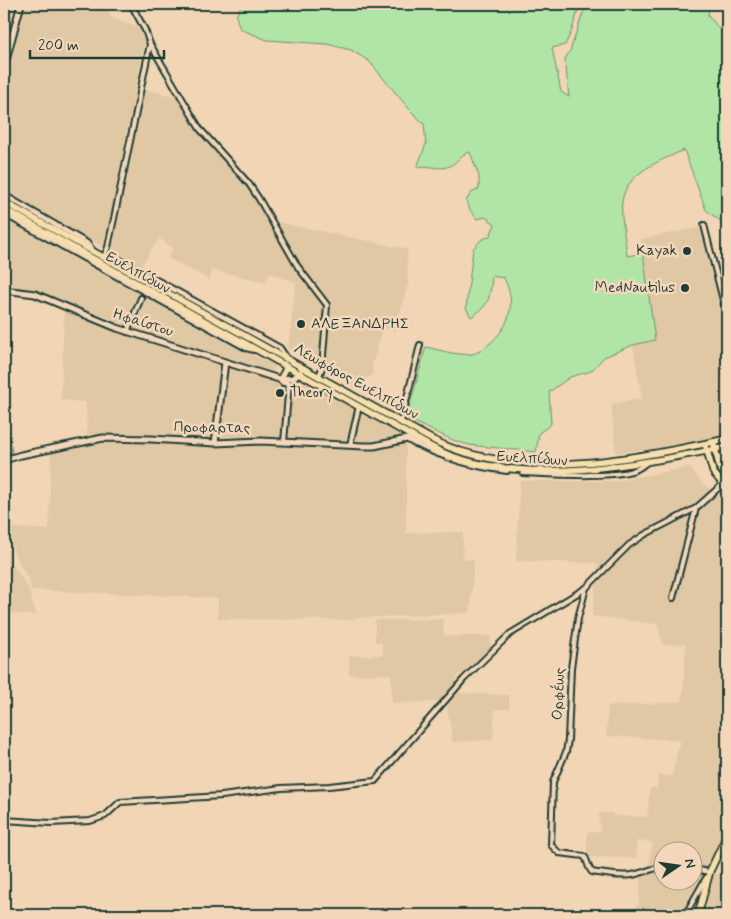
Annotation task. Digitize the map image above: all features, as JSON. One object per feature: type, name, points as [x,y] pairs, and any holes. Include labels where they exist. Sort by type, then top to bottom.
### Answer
[{"type":"main road","name":"Λεωφόρος Ευελπίδων","points":[[4,202],[48,223],[93,251],[286,357],[298,366],[320,376],[431,439],[458,451],[516,462],[563,464],[612,460],[706,447],[715,449],[727,447]]},
{"type":"main road","name":"Λεωφόρος Ευελπίδων","points":[[5,213],[284,364],[298,366]]},
{"type":"main road","points":[[279,377],[286,369],[284,364]]},
{"type":"main road","name":"Λεωφόρος Ευελπίδων","points":[[298,366],[302,374],[418,442],[444,455],[481,464],[525,471],[612,468],[696,453],[713,442],[727,440]]},
{"type":"main road","points":[[713,442],[720,468],[727,478]]},
{"type":"main road","points":[[706,447],[713,472],[725,486]]},
{"type":"main road","points":[[720,468],[722,455],[727,447]]},
{"type":"main road","points":[[696,453],[710,464]]},
{"type":"main road","points":[[698,915],[710,871],[727,835]]},
{"type":"street","points":[[4,67],[21,4]]},
{"type":"street","points":[[131,4],[137,18],[146,30],[150,44],[200,129],[249,184],[298,267],[327,306],[320,376]]},
{"type":"street","points":[[104,256],[108,247],[150,44]]},
{"type":"street","points":[[4,195],[48,223]]},
{"type":"street","points":[[704,225],[727,316]]},
{"type":"street","name":"Ηφαίστου","points":[[4,290],[39,296],[127,332],[279,377]]},
{"type":"street","points":[[127,332],[141,298]]},
{"type":"street","points":[[401,422],[420,345]]},
{"type":"street","points":[[215,443],[225,362]]},
{"type":"street","points":[[279,377],[291,373],[298,366]]},
{"type":"street","points":[[279,377],[293,378],[302,374]]},
{"type":"street","points":[[279,377],[283,383],[289,383],[284,442]]},
{"type":"street","points":[[350,445],[359,406]]},
{"type":"street","name":"Προφαρτας","points":[[4,460],[103,438],[215,443],[284,442],[374,446],[408,439],[418,442]]},
{"type":"street","points":[[4,820],[51,824],[90,821],[105,816],[120,802],[222,796],[281,788],[329,786],[375,781],[464,679],[510,634],[586,588],[629,545],[644,535],[696,508],[725,486]]},
{"type":"street","points":[[673,598],[696,508]]},
{"type":"street","name":"Ορφέως","points":[[586,588],[578,618],[571,668],[568,740],[566,752],[554,782],[551,845],[559,853],[584,856],[587,858],[589,869],[592,872],[618,876],[634,875],[654,869]]},
{"type":"street","points":[[684,915],[710,871],[704,870]]},
{"type":"shaded area","points":[[4,4],[16,4],[4,51]]},
{"type":"shaded area","points":[[24,4],[108,4],[111,18],[139,27],[145,40],[108,234],[102,247],[4,196],[4,76]]},
{"type":"shaded area","points":[[143,89],[179,97],[200,131],[250,189],[297,269],[323,302],[325,306],[321,363],[318,366],[288,348],[296,282],[269,273],[267,282],[211,270],[210,280],[168,258],[173,249],[159,238],[141,266],[108,249]]},
{"type":"shaded area","points":[[4,219],[251,354],[276,365],[273,372],[155,336],[37,291],[4,285]]},
{"type":"shaded area","points":[[277,222],[407,249],[408,283],[395,331],[383,328],[372,366],[373,374],[365,379],[359,389],[324,369],[328,304],[297,262]]},
{"type":"shaded area","points":[[702,227],[727,335],[727,434],[682,445],[616,453],[611,404],[642,398],[633,345],[655,340],[641,239]]},
{"type":"shaded area","points":[[64,309],[121,334],[221,366],[212,434],[208,439],[200,441],[130,435],[102,435],[87,438],[86,402],[61,400]]},
{"type":"shaded area","points":[[227,367],[278,383],[289,383],[300,377],[402,437],[374,442],[331,442],[276,437],[219,439]]},
{"type":"shaded area","points":[[103,440],[183,444],[261,442],[365,449],[406,442],[406,533],[463,532],[463,559],[474,560],[470,613],[353,618],[353,620],[218,619],[218,598],[31,590],[29,581],[13,551],[12,528],[49,530],[51,452]]},
{"type":"shaded area","points":[[9,460],[11,462],[6,546],[11,563],[28,587],[36,615],[4,613],[4,461]]},
{"type":"shaded area","points":[[690,467],[703,484],[727,501],[727,828],[708,868],[715,874],[727,874],[727,915],[634,915],[636,906],[639,905],[641,875],[649,865],[653,842],[637,841],[636,858],[589,857],[587,853],[587,832],[600,832],[599,813],[613,813],[613,816],[647,817],[650,788],[657,788],[658,775],[672,776],[680,740],[606,736],[608,706],[682,702],[686,644],[663,645],[657,624],[592,616],[598,563],[516,561],[520,481],[616,481]]},
{"type":"shaded area","points":[[443,619],[444,636],[491,636],[490,650],[465,674],[458,674],[455,685],[441,702],[392,703],[391,674],[349,675],[349,656],[383,655],[382,642],[375,642],[375,620]]},
{"type":"shaded area","points":[[454,693],[509,695],[509,709],[495,709],[493,740],[453,742],[447,704],[445,703]]},
{"type":"green space","points":[[242,4],[580,4],[565,45],[552,48],[561,92],[569,97],[565,59],[570,51],[586,4],[709,4],[708,15],[727,39],[727,226],[706,210],[684,150],[655,163],[637,175],[630,183],[622,202],[622,221],[627,256],[643,253],[655,340],[633,345],[604,357],[591,371],[570,377],[549,392],[551,424],[539,433],[536,452],[469,445],[453,440],[407,419],[426,347],[460,354],[477,353],[486,347],[502,330],[509,314],[510,296],[504,278],[492,276],[488,300],[482,309],[471,317],[466,308],[473,249],[481,240],[490,236],[495,224],[485,217],[477,219],[466,201],[471,193],[479,189],[479,176],[470,152],[463,155],[450,166],[437,168],[417,167],[426,144],[424,124],[369,61],[351,50],[327,44],[267,40],[240,29],[236,16]]},
{"type":"green space","points":[[7,420],[12,453],[4,455],[4,421]]},
{"type":"place","name":"Kayak","points":[[687,251]]},
{"type":"place","name":"MedNautilus","points":[[685,288]]},
{"type":"place","name":"ΑΛΕΞΑΝΔΡΗΣ","points":[[301,324]]},
{"type":"place","name":"Theory","points":[[280,393]]}]
